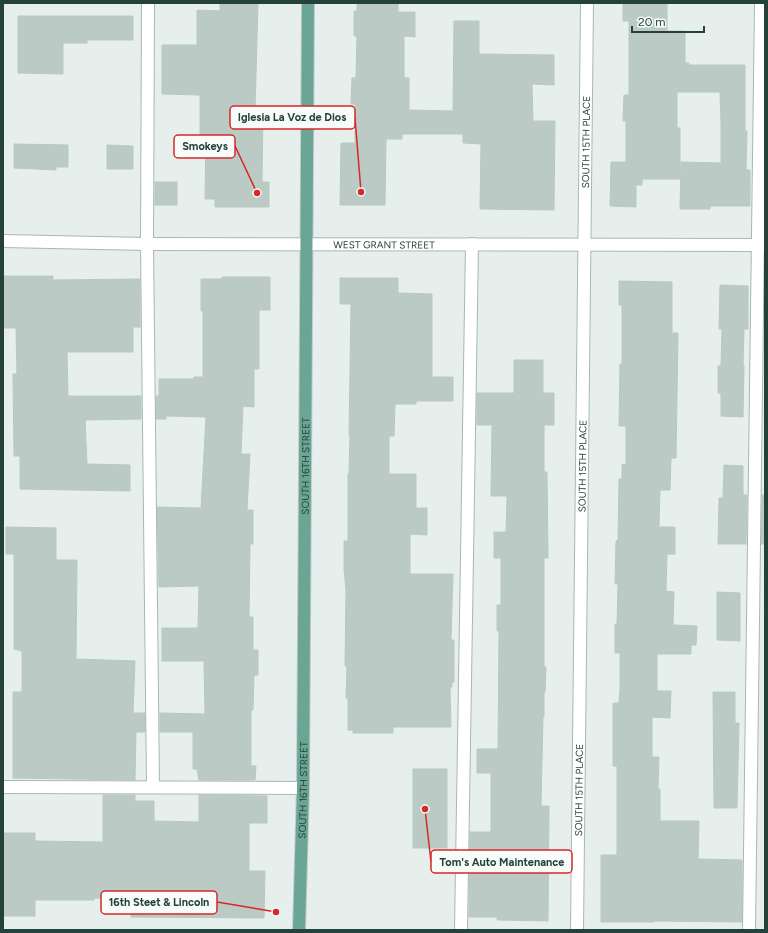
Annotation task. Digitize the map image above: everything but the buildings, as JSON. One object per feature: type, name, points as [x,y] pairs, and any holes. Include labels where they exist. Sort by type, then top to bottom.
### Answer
[{"type":"main road","name":"SOUTH 16TH STREET","points":[[299,930],[303,788],[308,3]]},
{"type":"street","points":[[148,3],[147,244],[154,787]]},
{"type":"street","name":"SOUTH 15TH PLACE","points":[[577,930],[587,3]]},
{"type":"street","points":[[749,930],[762,245],[761,3]]},
{"type":"street","name":"WEST GRANT STREET","points":[[3,241],[147,244],[762,245]]},
{"type":"street","points":[[461,930],[472,244]]},
{"type":"street","points":[[3,787],[303,788]]},
{"type":"place","name":"Iglesia La Voz de Dios","points":[[361,192]]},
{"type":"place","name":"Smokeys","points":[[257,193]]},
{"type":"place","name":"Tom's Auto Maintenance","points":[[425,809]]},
{"type":"place","name":"16th Steet & Lincoln","points":[[276,912]]}]
